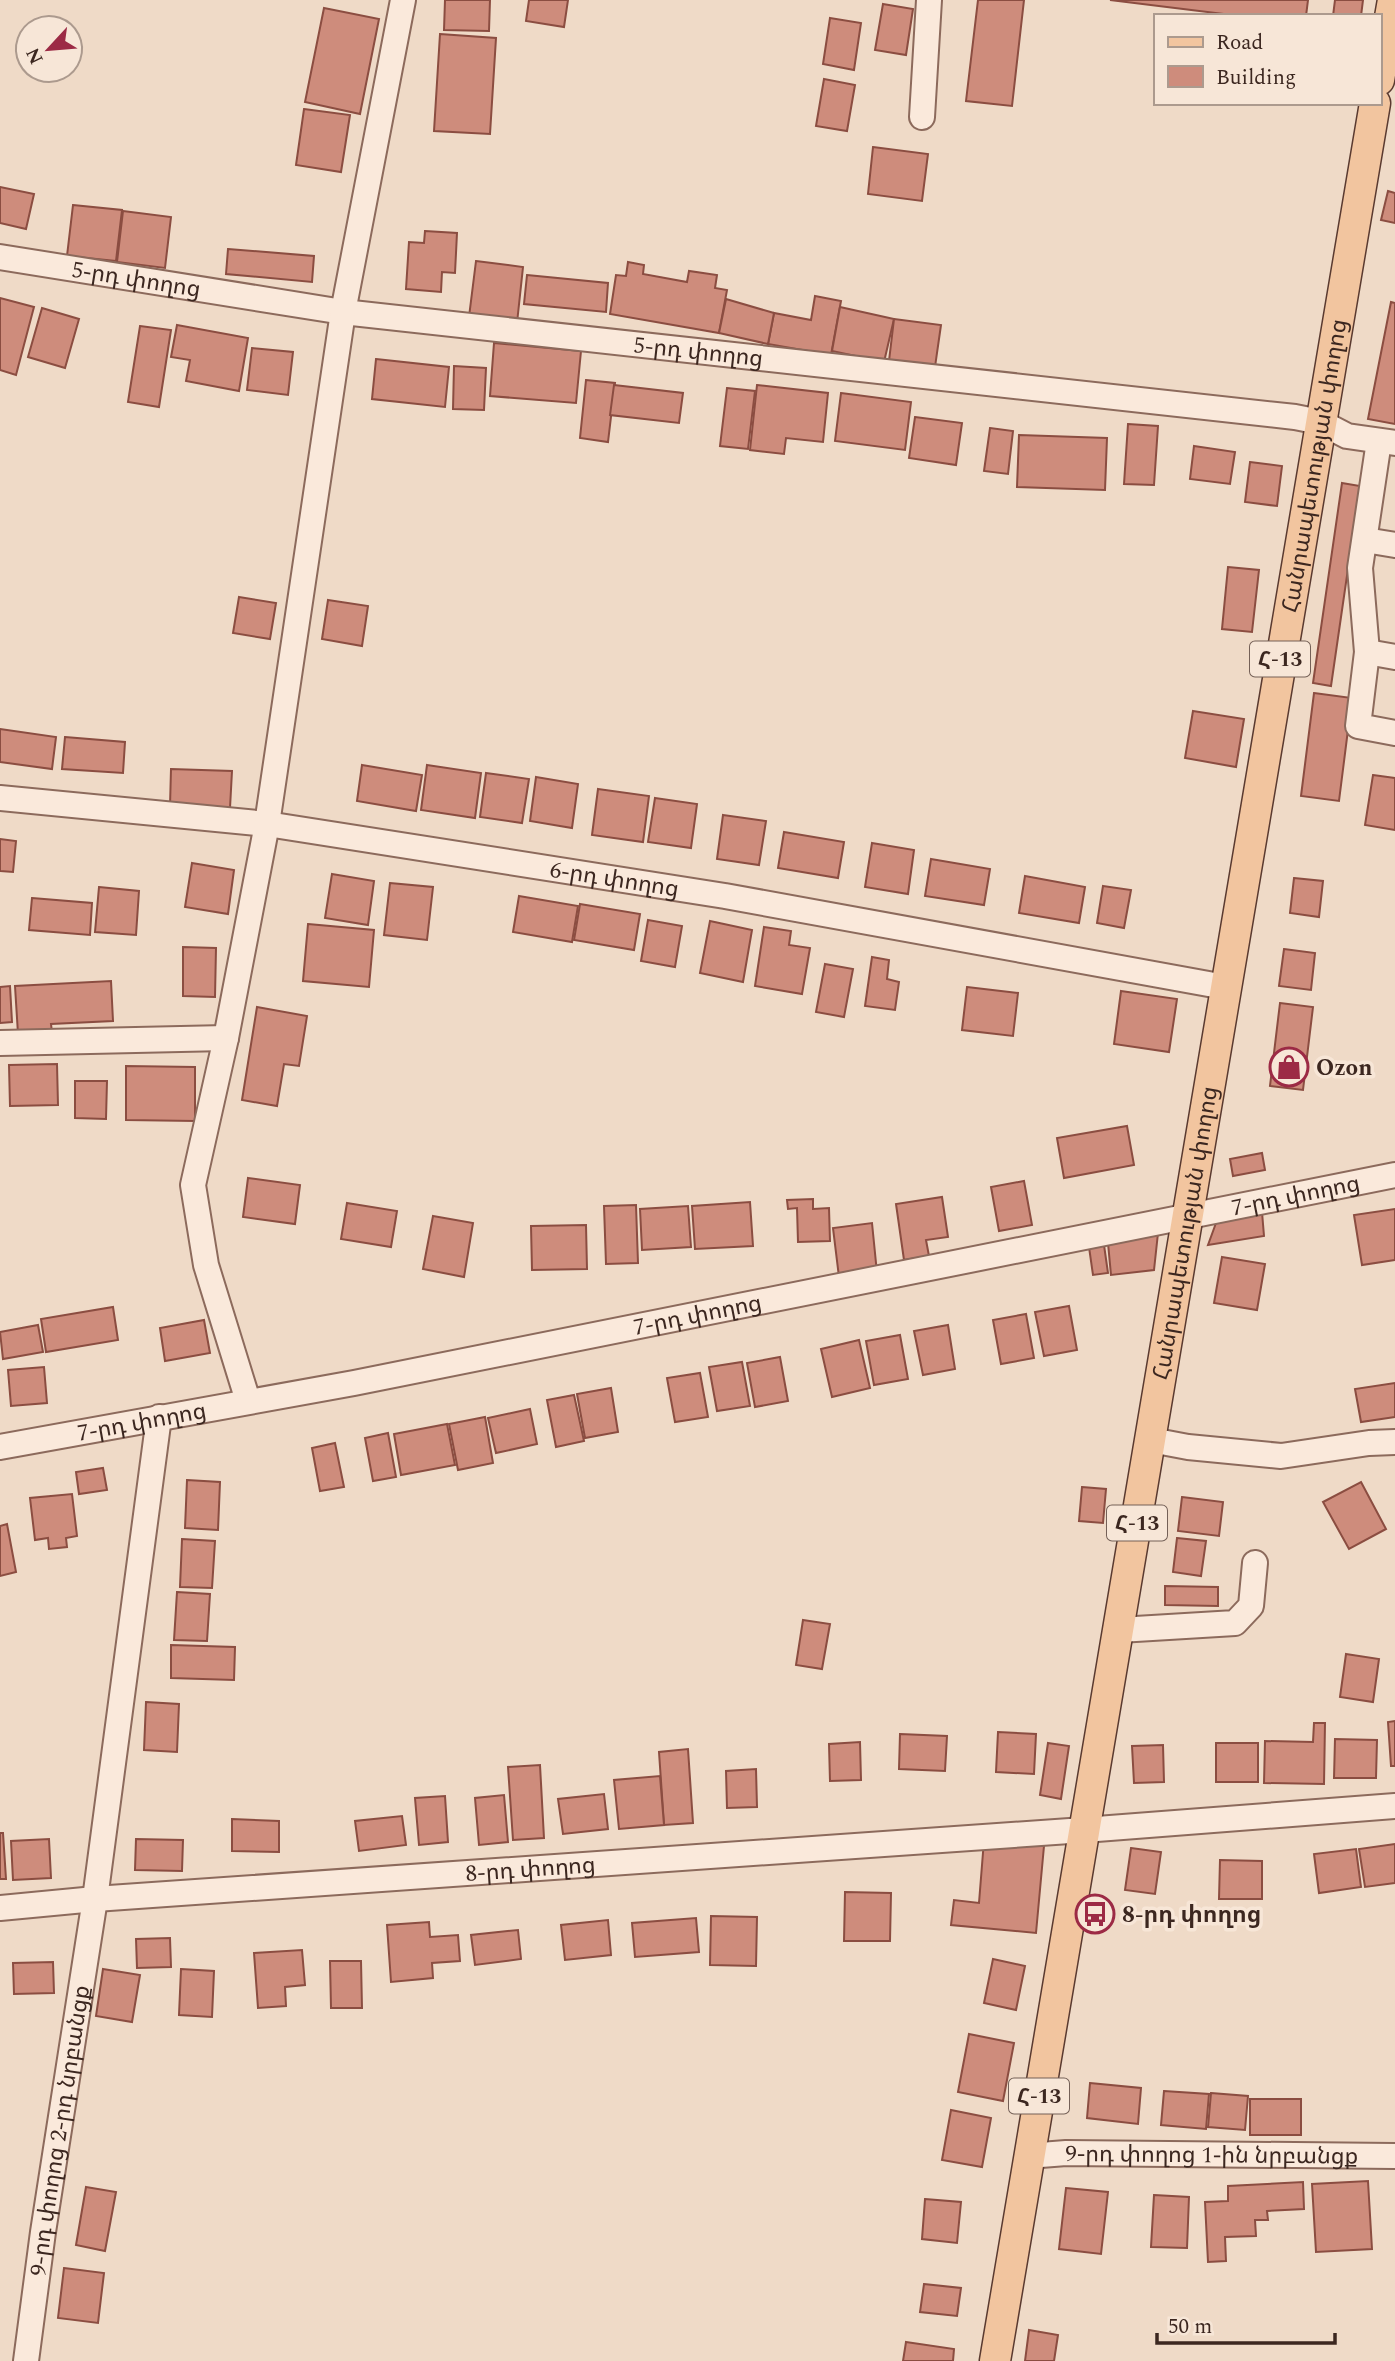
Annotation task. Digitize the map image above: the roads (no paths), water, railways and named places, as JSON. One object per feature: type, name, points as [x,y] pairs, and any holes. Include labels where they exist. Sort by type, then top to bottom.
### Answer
[{"type":"main road","points":[[1381,69],[1393,0]]},
{"type":"main road","name":"Հանրապետության փողոց","points":[[995,2361],[1189,1216],[1224,987],[1375,105]]},
{"type":"street","points":[[248,1401],[206,1265],[193,1185],[226,1038],[267,824],[343,312],[403,0]]},
{"type":"street","points":[[922,117],[929,0]]},
{"type":"street","name":"5-րդ փողոց","points":[[0,257],[343,312],[1294,417],[1320,422],[1348,436],[1387,442]]},
{"type":"street","points":[[1387,442],[1360,568],[1367,652],[1358,726],[1395,733]]},
{"type":"street","points":[[1365,540],[1395,545]]},
{"type":"street","points":[[1367,652],[1395,657]]},
{"type":"street","name":"6-րդ փողոց","points":[[0,798],[267,824],[725,896],[1224,987]]},
{"type":"street","points":[[0,1043],[226,1038]]},
{"type":"street","name":"7-րդ փողոց","points":[[0,1447],[354,1383],[1395,1175]]},
{"type":"street","name":"9-րդ փողոց 2-րդ նրբանցք","points":[[26,2361],[43,2232],[95,1899],[159,1417]]},
{"type":"street","points":[[1151,1440],[1188,1447],[1281,1456],[1369,1443],[1395,1442]]},
{"type":"street","points":[[1119,1630],[1235,1623],[1251,1606],[1255,1563]]},
{"type":"street","name":"8-րդ փողոց","points":[[0,1908],[1395,1806]]},
{"type":"street","name":"9-րդ փողոց 1-ին նրբանցք","points":[[1028,2157],[1066,2153],[1395,2156]]},
{"type":"place","name":"Ozon","points":[[1289,1067]]},
{"type":"place","name":"8-րդ փողոց","points":[[1095,1914]]}]
